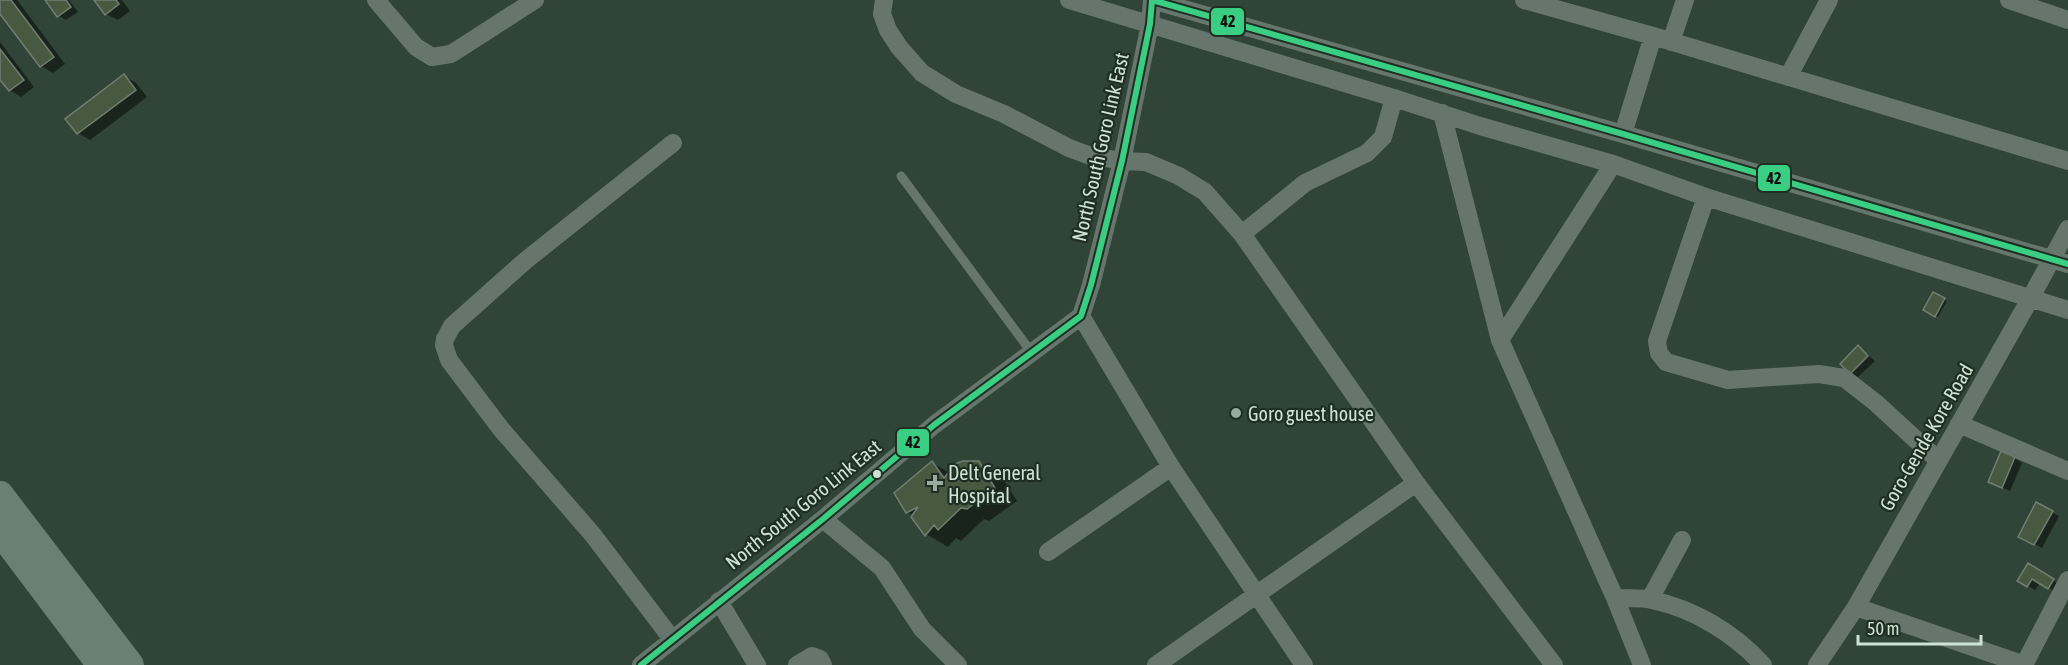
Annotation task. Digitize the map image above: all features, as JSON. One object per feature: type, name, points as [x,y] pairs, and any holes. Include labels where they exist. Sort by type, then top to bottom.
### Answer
[{"type":"main road","points":[[0,495],[12,535],[101,665]]},
{"type":"main road","points":[[12,535],[130,665]]},
{"type":"street","points":[[376,0],[416,47],[432,57],[451,54],[535,0]]},
{"type":"street","points":[[884,0],[882,14],[888,30],[899,47],[922,73],[956,94],[1004,114],[1069,148],[1088,155],[1122,161],[1146,162],[1179,176],[1205,192],[1242,234],[1416,483],[1554,665]]},
{"type":"street","points":[[1069,0],[1480,126],[1613,164],[1706,197],[2068,310]]},
{"type":"street","points":[[1152,0],[1623,134],[2060,262]]},
{"type":"street","name":"North South Goro Link East","points":[[641,665],[823,519],[934,425],[1081,316],[1122,161],[1150,24],[1152,0]]},
{"type":"street","points":[[1524,0],[1548,4],[2068,161]]},
{"type":"street","points":[[1671,42],[1685,0]]},
{"type":"street","points":[[1788,77],[1829,0]]},
{"type":"street","points":[[2009,0],[2068,20]]},
{"type":"street","points":[[1623,134],[1653,36]]},
{"type":"street","points":[[1242,234],[1305,183],[1367,153],[1383,138],[1394,98]]},
{"type":"street","points":[[1442,113],[1500,340],[1615,598],[1642,665]]},
{"type":"street","points":[[672,639],[593,535],[501,429],[449,360],[444,345],[452,326],[517,268],[673,143]]},
{"type":"street","points":[[1500,340],[1613,164]]},
{"type":"street","points":[[1706,197],[1657,341],[1659,353],[1666,362],[1728,380],[1820,374],[1844,378],[1876,403],[1938,460]]},
{"type":"street","name":"Goro-Gende Kore Road","points":[[1816,665],[1856,607],[2030,299],[2060,262],[2068,228]]},
{"type":"street","points":[[1081,316],[1171,467],[1304,665]]},
{"type":"street","points":[[1959,424],[2068,471]]},
{"type":"street","points":[[1048,552],[1171,467]]},
{"type":"street","points":[[1156,665],[1416,483]]},
{"type":"street","points":[[823,519],[882,568],[922,630],[958,665]]},
{"type":"street","points":[[1650,599],[1682,540]]},
{"type":"street","points":[[1856,607],[2024,665],[2068,580]]},
{"type":"street","points":[[1615,598],[1650,599],[1686,610],[1718,627],[1763,665]]},
{"type":"street","points":[[719,602],[757,665]]},
{"type":"street","points":[[797,665],[812,656],[820,660],[823,665]]},
{"type":"lane","points":[[901,176],[1032,353]]},
{"type":"building","points":[[0,0],[11,0],[54,57],[40,67],[0,14]]},
{"type":"building","points":[[45,0],[66,0],[71,7],[57,17]]},
{"type":"building","points":[[94,0],[116,0],[119,4],[105,15]]},
{"type":"building","points":[[0,49],[24,80],[9,91],[0,80]]},
{"type":"building","points":[[124,74],[136,90],[77,134],[65,119]]},
{"type":"building","points":[[1933,292],[1945,298],[1935,317],[1923,310]]},
{"type":"building","points":[[1858,345],[1868,356],[1850,374],[1840,364]]},
{"type":"building","points":[[2001,451],[2015,457],[2002,488],[1988,482]]},
{"type":"building","points":[[932,461],[944,478],[955,464],[963,461],[979,461],[995,488],[967,509],[961,508],[938,530],[934,525],[925,536],[911,517],[918,507],[906,513],[894,493]]},
{"type":"building","points":[[2036,502],[2053,511],[2034,545],[2018,537]]},
{"type":"building","points":[[2028,563],[2054,579],[2048,589],[2032,579],[2027,587],[2017,581]]},
{"type":"transit line","name":"42","points":[[641,665],[823,519],[934,425],[1081,316],[1122,161],[1150,24],[1152,0],[2068,264]]},
{"type":"place","name":"Goro guest house","points":[[1236,413]]},
{"type":"place","name":"Delt General Hospital","points":[[935,483]]}]
